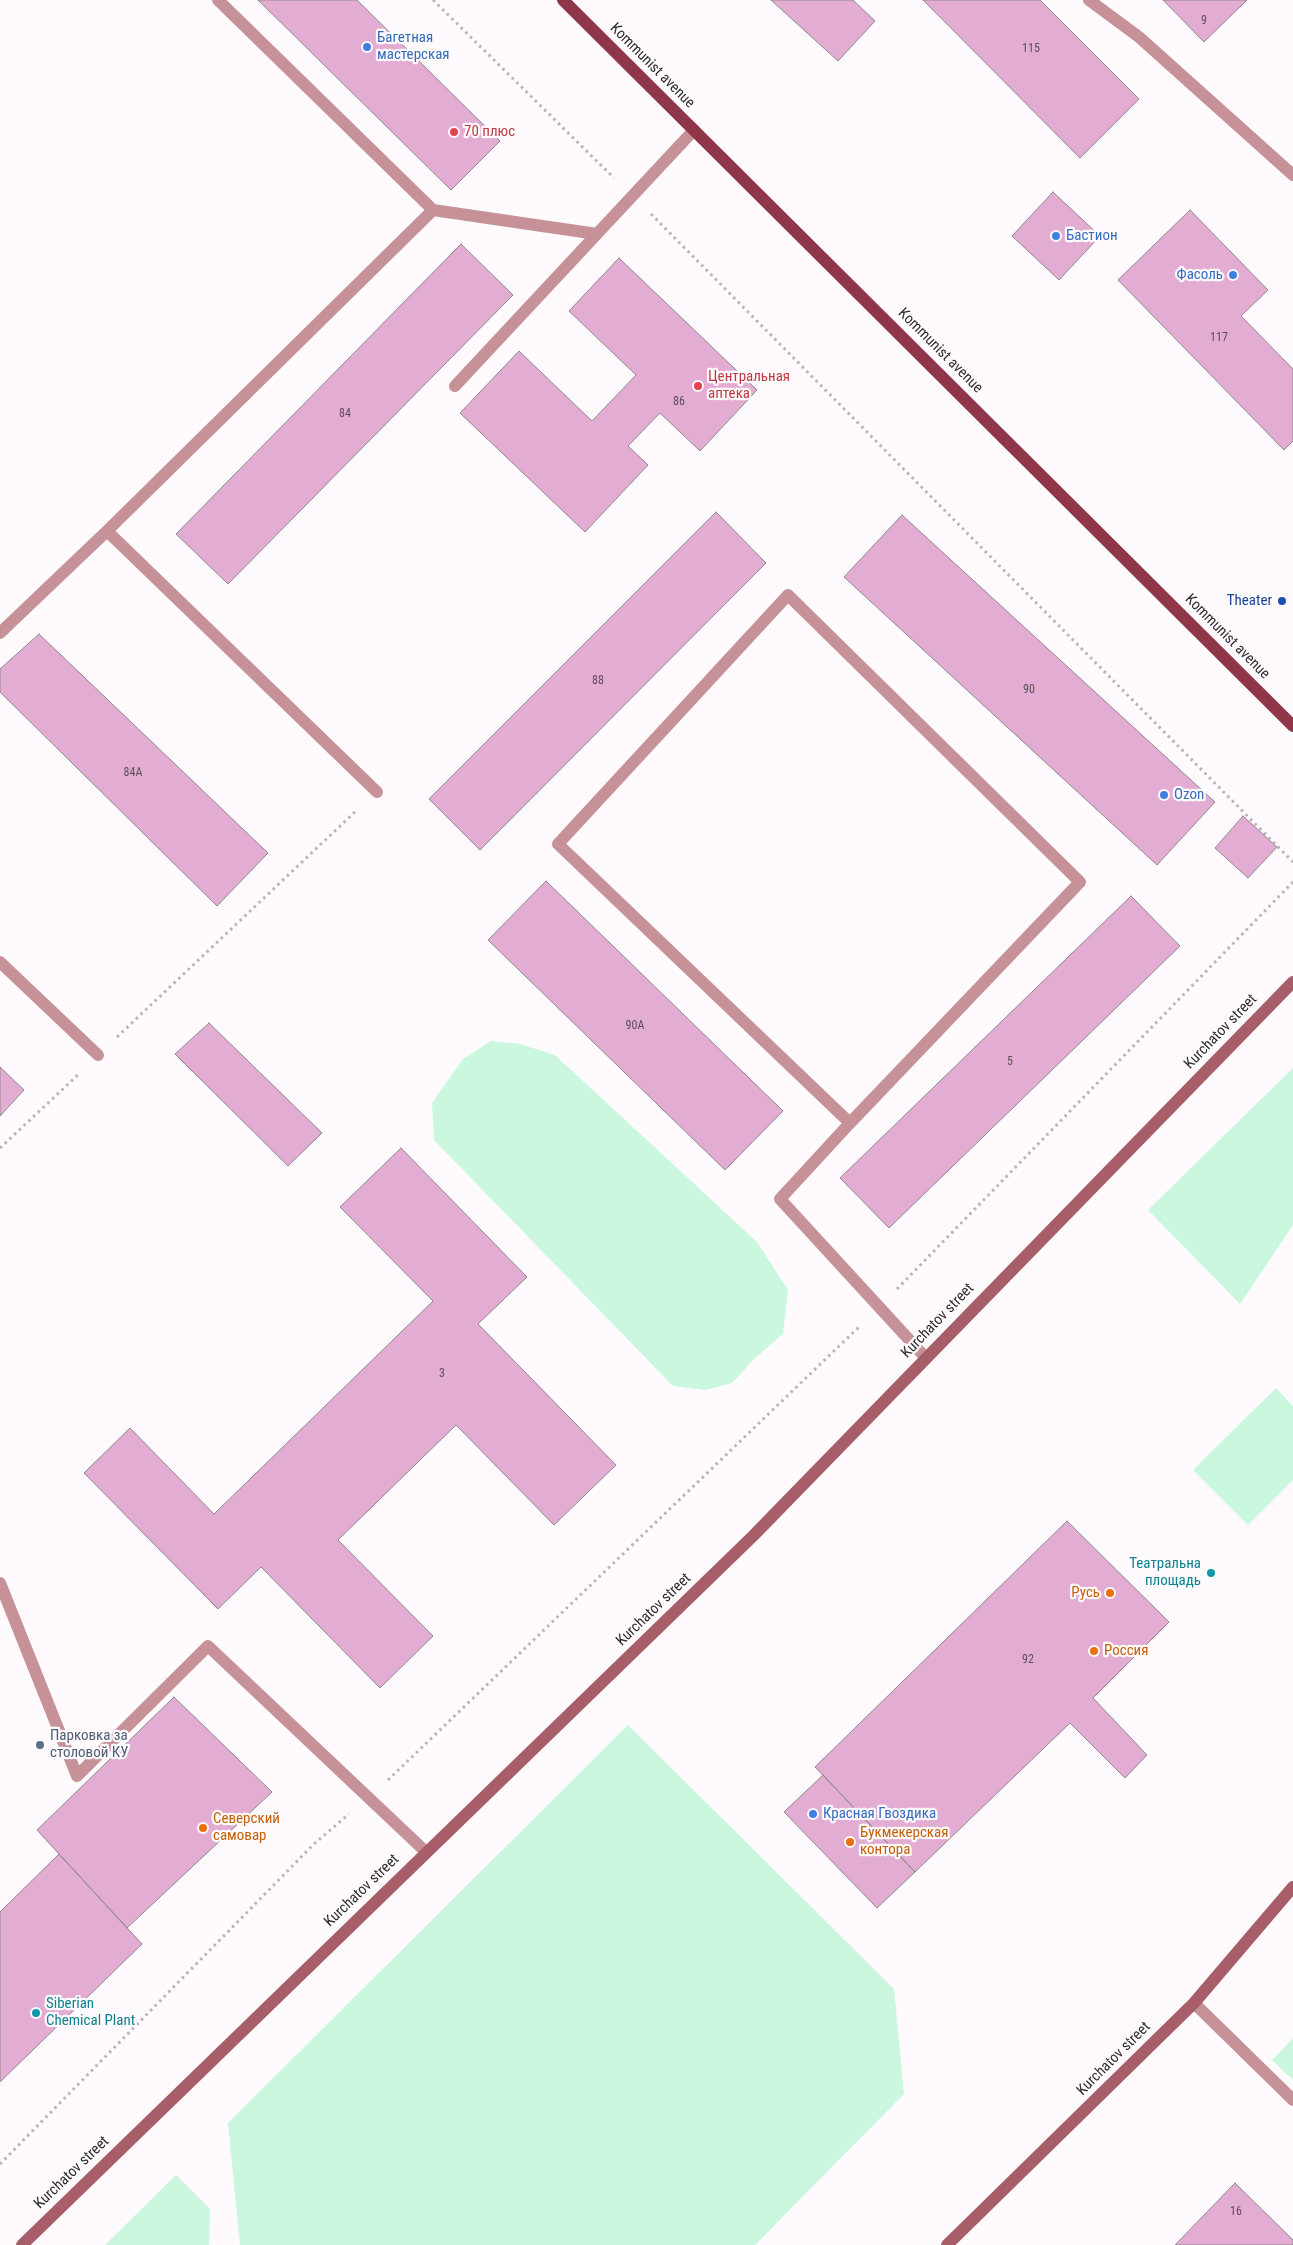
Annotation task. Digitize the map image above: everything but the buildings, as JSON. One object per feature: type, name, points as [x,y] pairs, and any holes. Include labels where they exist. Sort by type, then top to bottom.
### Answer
[{"type":"main road","name":"Kommunist avenue","points":[[563,0],[1293,726]]},
{"type":"street","name":"Kurchatov street","points":[[22,2245],[753,1536],[925,1357],[1293,982]]},
{"type":"street","name":"Kurchatov street","points":[[947,2245],[1194,2003],[1293,1886]]},
{"type":"lane","points":[[218,0],[433,210],[597,234]]},
{"type":"lane","points":[[1090,0],[1139,37],[1293,175]]},
{"type":"lane","points":[[455,386],[694,130]]},
{"type":"lane","points":[[0,633],[107,531],[433,210]]},
{"type":"lane","points":[[107,531],[377,792]]},
{"type":"lane","points":[[850,1123],[558,844],[788,595],[1080,882],[780,1199],[925,1357]]},
{"type":"lane","points":[[0,962],[98,1055]]},
{"type":"lane","points":[[0,1583],[77,1776],[208,1646],[426,1852]]},
{"type":"lane","points":[[1194,2003],[1293,2100]]},
{"type":"path","points":[[432,0],[632,196],[1293,862]]},
{"type":"path","points":[[0,1148],[377,792]]},
{"type":"path","points":[[0,2164],[314,1844],[407,1763],[879,1308],[1293,882]]},
{"type":"green space","points":[[491,1041],[520,1044],[555,1055],[757,1242],[788,1290],[783,1334],[754,1359],[732,1383],[705,1390],[673,1386],[434,1140],[432,1103],[463,1059]]},
{"type":"green space","points":[[1293,1068],[1293,1225],[1240,1304],[1148,1210]]},
{"type":"green space","points":[[1276,1388],[1293,1406],[1293,1480],[1248,1525],[1193,1470]]},
{"type":"green space","points":[[628,1725],[894,1989],[904,2094],[755,2245],[240,2245],[228,2123]]},
{"type":"green space","points":[[1293,2038],[1293,2080],[1272,2060]]},
{"type":"green space","points":[[176,2175],[210,2209],[209,2245],[105,2245]]},
{"type":"place","name":"Багетная мастерская","points":[[367,47]]},
{"type":"place","name":"70 плюс","points":[[454,132]]},
{"type":"place","name":"Бастион","points":[[1056,236]]},
{"type":"place","name":"Фасоль","points":[[1233,275]]},
{"type":"place","name":"Центральная аптека","points":[[698,386]]},
{"type":"place","name":"Theater","points":[[1282,601]]},
{"type":"place","name":"Ozon","points":[[1164,795]]},
{"type":"place","name":"Театральна площадь","points":[[1211,1573]]},
{"type":"place","name":"Русь","points":[[1110,1593]]},
{"type":"place","name":"Россия","points":[[1094,1651]]},
{"type":"place","name":"Парковка за столовой КУ","points":[[40,1745]]},
{"type":"place","name":"Красная Гвоздика","points":[[813,1814]]},
{"type":"place","name":"Северский самовар","points":[[203,1828]]},
{"type":"place","name":"Букмекерская контора","points":[[850,1842]]},
{"type":"place","name":"Siberian Chemical Plant","points":[[36,2013]]}]
